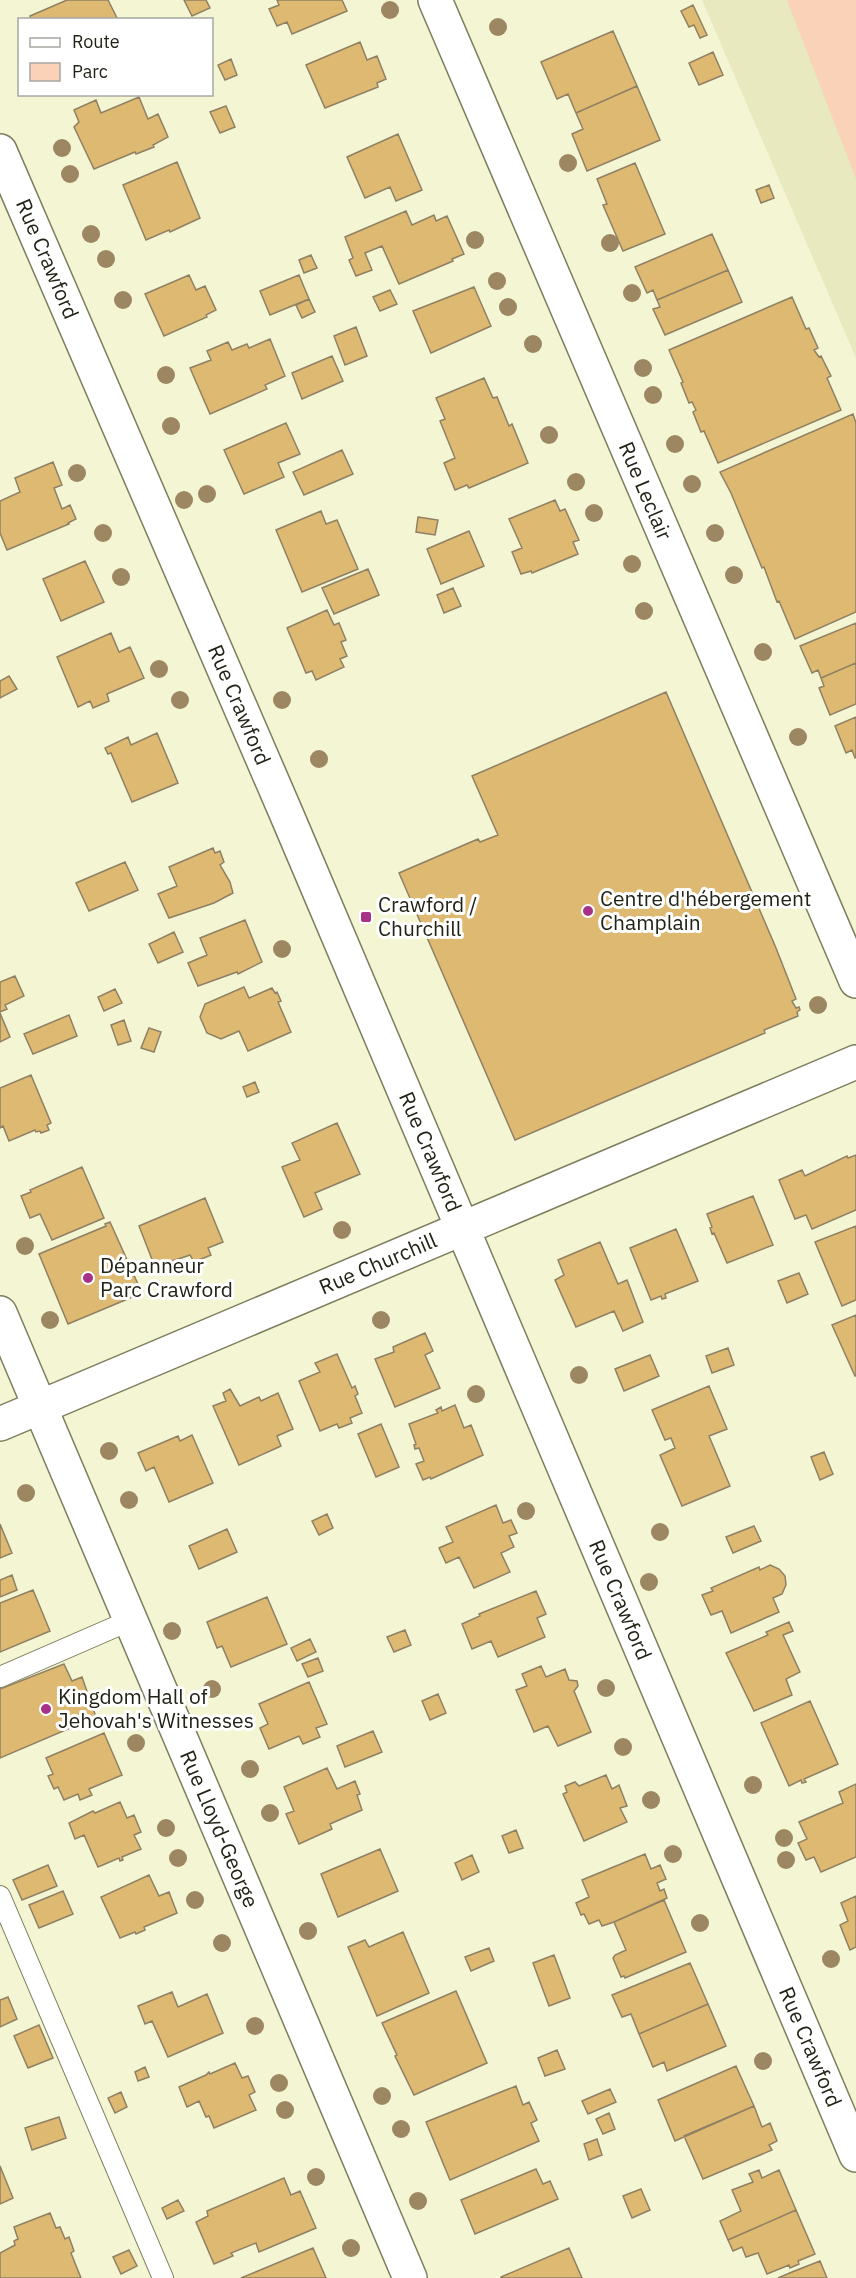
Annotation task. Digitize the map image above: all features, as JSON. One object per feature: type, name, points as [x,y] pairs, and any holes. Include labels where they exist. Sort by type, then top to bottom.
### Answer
[{"type":"street","name":"Rue Leclair","points":[[435,0],[856,981]]},
{"type":"street","name":"Rue Crawford","points":[[0,151],[286,813],[856,2155]]},
{"type":"street","name":"Rue Churchill","points":[[0,1424],[856,1062]]},
{"type":"street","name":"Rue Lloyd-George","points":[[0,1314],[411,2278]]},
{"type":"lane","points":[[0,1677],[130,1620]]},
{"type":"lane","points":[[0,1896],[163,2278]]},
{"type":"shaded area","points":[[702,0],[856,0],[856,358]]},
{"type":"green space","points":[[787,0],[856,0],[856,179]]},
{"type":"building","points":[[67,0],[108,0],[117,18],[30,18],[30,16]]},
{"type":"building","points":[[184,0],[206,0],[210,8],[192,16]]},
{"type":"building","points":[[277,0],[342,0],[347,11],[292,34],[287,22],[277,26],[269,9],[279,5]]},
{"type":"building","points":[[693,5],[707,35],[700,38],[694,25],[689,27],[681,11]]},
{"type":"building","points":[[613,31],[637,86],[576,113],[568,94],[557,99],[541,62]]},
{"type":"building","points":[[360,42],[367,60],[377,56],[386,79],[377,83],[378,87],[325,108],[306,65]]},
{"type":"building","points":[[713,52],[723,75],[699,85],[689,63]]},
{"type":"building","points":[[231,59],[237,75],[225,80],[218,65]]},
{"type":"building","points":[[637,86],[660,140],[587,171],[572,134],[583,129],[576,113]]},
{"type":"building","points":[[139,97],[148,119],[158,114],[168,137],[153,145],[154,147],[136,154],[135,152],[94,169],[74,127],[79,122],[74,110],[96,100],[101,113]]},
{"type":"building","points":[[226,106],[235,127],[220,133],[210,112]]},
{"type":"building","points":[[398,134],[422,190],[396,201],[390,187],[365,198],[347,157]]},
{"type":"building","points":[[177,162],[200,218],[146,240],[123,185]]},
{"type":"building","points":[[635,163],[665,234],[623,251],[603,205],[607,204],[597,179]]},
{"type":"building","points":[[769,185],[774,198],[761,203],[756,190]]},
{"type":"building","points":[[406,211],[412,225],[434,215],[436,221],[447,216],[464,254],[399,284],[382,246],[365,253],[372,270],[356,276],[349,260],[353,258],[345,237]]},
{"type":"building","points":[[712,234],[728,270],[657,300],[653,290],[647,293],[635,267]]},
{"type":"building","points":[[311,255],[317,268],[304,273],[299,260]]},
{"type":"building","points":[[728,270],[742,302],[665,335],[653,309],[660,307],[657,300]]},
{"type":"building","points":[[189,275],[196,290],[205,286],[216,310],[206,315],[207,317],[164,336],[145,294]]},
{"type":"building","points":[[299,275],[309,299],[270,315],[260,291]]},
{"type":"building","points":[[474,287],[491,326],[431,353],[413,311]]},
{"type":"building","points":[[390,290],[397,304],[380,311],[373,297]]},
{"type":"building","points":[[792,297],[806,329],[809,328],[818,348],[814,350],[819,357],[821,356],[831,376],[827,378],[841,410],[718,463],[704,431],[701,432],[693,412],[696,410],[692,402],[689,403],[681,383],[683,382],[669,350]]},
{"type":"building","points":[[309,299],[315,312],[302,318],[296,305]]},
{"type":"building","points":[[356,327],[367,356],[345,365],[334,336]]},
{"type":"building","points":[[270,339],[285,376],[265,385],[267,389],[210,414],[190,368],[211,360],[207,351],[228,342],[232,350],[247,344],[249,348]]},
{"type":"building","points":[[332,356],[343,381],[302,399],[292,373]]},
{"type":"building","points":[[484,378],[493,398],[497,397],[509,426],[512,424],[528,463],[469,488],[467,485],[455,490],[444,463],[455,458],[440,421],[445,419],[436,398]]},
{"type":"building","points":[[853,414],[856,423],[856,612],[795,639],[720,472]]},
{"type":"building","points":[[286,423],[300,454],[278,463],[284,477],[244,494],[224,450]]},
{"type":"building","points":[[342,450],[353,474],[304,495],[293,472]]},
{"type":"building","points":[[53,462],[62,485],[54,488],[62,509],[70,505],[76,519],[7,550],[0,533],[0,501],[20,492],[15,478]]},
{"type":"building","points":[[555,500],[560,511],[565,509],[579,540],[573,542],[578,554],[532,573],[531,571],[521,574],[512,552],[522,548],[509,519]]},
{"type":"building","points":[[321,511],[326,524],[337,520],[358,569],[302,592],[276,530]]},
{"type":"building","points":[[418,517],[438,520],[435,535],[416,532]]},
{"type":"building","points":[[469,531],[484,566],[441,584],[427,549]]},
{"type":"building","points":[[85,561],[104,602],[61,621],[43,579]]},
{"type":"building","points":[[368,569],[379,595],[334,614],[322,588]]},
{"type":"building","points":[[453,588],[461,606],[444,613],[437,595]]},
{"type":"building","points":[[327,610],[334,625],[339,623],[346,640],[341,642],[347,656],[340,659],[344,667],[316,680],[312,671],[306,673],[287,628]]},
{"type":"building","points":[[856,623],[856,663],[821,678],[818,670],[812,673],[800,646]]},
{"type":"building","points":[[111,633],[119,652],[130,647],[144,678],[107,694],[109,701],[93,708],[90,701],[78,707],[57,657]]},
{"type":"building","points":[[856,663],[856,704],[830,715],[819,688],[824,686],[821,678]]},
{"type":"building","points":[[9,676],[17,689],[0,698],[0,681]]},
{"type":"building","name":"Centre d'hébergement Champlain","points":[[666,692],[776,948],[796,999],[792,1001],[800,1010],[797,1012],[798,1016],[764,1030],[765,1033],[515,1140],[399,873],[478,839],[480,842],[498,835],[472,776]]},
{"type":"building","points":[[856,717],[855,758],[852,750],[846,753],[835,726]]},
{"type":"building","points":[[157,733],[178,783],[132,802],[111,753],[108,754],[105,748],[128,737],[131,745]]},
{"type":"building","points":[[213,848],[215,853],[220,851],[224,862],[220,865],[230,882],[233,893],[214,903],[169,918],[158,894],[177,886],[169,867]]},
{"type":"building","points":[[125,862],[138,890],[89,911],[76,883]]},
{"type":"building","points":[[245,920],[262,962],[238,974],[237,972],[198,986],[188,963],[207,955],[200,938]]},
{"type":"building","points":[[174,932],[183,952],[158,963],[149,944]]},
{"type":"building","points":[[15,976],[24,996],[5,1005],[7,1009],[0,1012],[0,982]]},
{"type":"building","points":[[244,987],[249,998],[272,988],[275,993],[277,992],[281,1001],[278,1002],[291,1032],[248,1051],[239,1031],[221,1039],[207,1033],[200,1017],[205,1004]]},
{"type":"building","points":[[115,989],[122,1003],[104,1011],[98,997]]},
{"type":"building","points":[[0,1013],[10,1037],[0,1042]]},
{"type":"building","points":[[69,1015],[77,1036],[33,1054],[24,1034]]},
{"type":"building","points":[[124,1020],[131,1041],[118,1045],[111,1025]]},
{"type":"building","points":[[149,1028],[161,1032],[154,1052],[141,1048]]},
{"type":"building","points":[[31,1075],[51,1123],[47,1125],[49,1130],[41,1133],[35,1130],[9,1141],[3,1126],[0,1128],[0,1088]]},
{"type":"building","points":[[255,1082],[259,1092],[247,1097],[243,1087]]},
{"type":"building","points":[[337,1123],[360,1174],[315,1193],[322,1209],[304,1217],[282,1167],[300,1160],[292,1143]]},
{"type":"building","points":[[856,1155],[856,1210],[812,1229],[806,1215],[795,1219],[779,1180],[802,1170],[805,1176],[847,1156],[848,1158]]},
{"type":"building","points":[[82,1167],[104,1218],[52,1240],[40,1214],[30,1218],[21,1196]]},
{"type":"building","points":[[753,1196],[773,1245],[727,1263],[714,1233],[712,1234],[707,1214]]},
{"type":"building","points":[[205,1198],[223,1242],[208,1248],[211,1255],[194,1262],[190,1255],[155,1267],[139,1226]]},
{"type":"building","points":[[110,1222],[142,1293],[68,1324],[39,1254],[106,1226],[105,1224]]},
{"type":"building","points":[[856,1226],[856,1300],[842,1306],[815,1242]]},
{"type":"building","points":[[676,1229],[698,1281],[665,1294],[666,1298],[662,1299],[661,1296],[651,1300],[630,1248]]},
{"type":"building","points":[[600,1242],[618,1284],[627,1280],[643,1322],[623,1331],[614,1311],[576,1327],[555,1280],[564,1275],[558,1260]]},
{"type":"building","points":[[799,1273],[808,1294],[787,1303],[778,1281]]},
{"type":"building","points":[[856,1315],[856,1376],[855,1376],[832,1325]]},
{"type":"building","points":[[425,1333],[433,1351],[425,1355],[440,1388],[395,1407],[375,1359],[394,1352],[393,1347]]},
{"type":"building","points":[[728,1348],[734,1365],[712,1373],[706,1356]]},
{"type":"building","points":[[337,1354],[352,1388],[355,1386],[358,1394],[355,1396],[362,1413],[350,1418],[352,1423],[339,1428],[337,1424],[320,1431],[299,1381],[320,1372],[315,1363]]},
{"type":"building","points":[[650,1355],[659,1376],[624,1391],[615,1369]]},
{"type":"building","points":[[709,1386],[727,1429],[709,1436],[730,1486],[682,1506],[660,1455],[675,1448],[671,1438],[665,1440],[652,1410]]},
{"type":"building","points":[[230,1389],[240,1406],[259,1397],[261,1401],[278,1393],[293,1429],[277,1436],[281,1446],[239,1465],[213,1406],[226,1401],[223,1393]]},
{"type":"building","points":[[455,1405],[464,1428],[471,1425],[483,1455],[431,1479],[430,1477],[423,1480],[416,1464],[424,1461],[419,1448],[415,1449],[416,1444],[409,1424],[438,1413],[436,1410],[441,1407],[442,1411]]},
{"type":"building","points":[[381,1424],[399,1467],[376,1477],[358,1434]]},
{"type":"building","points":[[192,1435],[213,1483],[169,1502],[154,1467],[146,1471],[138,1453],[178,1436],[180,1441]]},
{"type":"building","points":[[824,1452],[833,1474],[820,1480],[811,1457]]},
{"type":"building","points":[[496,1505],[503,1523],[511,1520],[517,1533],[509,1536],[514,1547],[501,1553],[510,1572],[474,1588],[459,1557],[446,1563],[439,1548],[453,1542],[446,1527]]},
{"type":"building","points":[[327,1514],[333,1528],[319,1535],[312,1521]]},
{"type":"building","points":[[0,1524],[12,1553],[0,1558]]},
{"type":"building","points":[[754,1526],[761,1541],[733,1553],[726,1537]]},
{"type":"building","points":[[227,1529],[237,1552],[199,1569],[189,1546]]},
{"type":"building","points":[[770,1565],[779,1569],[785,1576],[786,1585],[782,1594],[773,1598],[779,1612],[731,1633],[722,1611],[711,1615],[702,1595],[713,1591],[711,1588],[759,1567],[760,1570]]},
{"type":"building","points":[[12,1575],[17,1590],[0,1597],[0,1580]]},
{"type":"building","points":[[33,1590],[50,1631],[0,1652],[0,1603]]},
{"type":"building","points":[[536,1591],[546,1614],[537,1618],[545,1637],[498,1657],[491,1641],[472,1649],[462,1624],[480,1616],[479,1614]]},
{"type":"building","points":[[267,1597],[287,1644],[231,1667],[222,1646],[217,1648],[207,1622]]},
{"type":"building","points":[[789,1622],[793,1631],[783,1635],[800,1672],[786,1679],[792,1695],[754,1711],[726,1653],[768,1635],[766,1632]]},
{"type":"building","points":[[405,1630],[411,1645],[394,1652],[387,1637]]},
{"type":"building","points":[[310,1639],[316,1652],[297,1661],[291,1648]]},
{"type":"building","points":[[318,1658],[323,1671],[308,1677],[302,1664]]},
{"type":"building","name":"Kingdom Hall of Jehovah's Witnesses","points":[[64,1664],[72,1681],[82,1677],[96,1717],[0,1758],[0,1689]]},
{"type":"building","points":[[541,1666],[546,1677],[565,1669],[569,1680],[577,1681],[578,1686],[574,1691],[591,1732],[558,1746],[548,1726],[534,1732],[516,1690],[527,1686],[522,1674]]},
{"type":"building","points":[[309,1682],[327,1724],[316,1728],[320,1737],[303,1744],[299,1736],[269,1749],[260,1728],[268,1724],[259,1704]]},
{"type":"building","points":[[438,1694],[446,1713],[430,1720],[422,1701]]},
{"type":"building","points":[[810,1701],[838,1764],[804,1779],[806,1782],[802,1783],[801,1780],[789,1786],[761,1723]]},
{"type":"building","points":[[373,1731],[382,1752],[345,1767],[337,1746]]},
{"type":"building","points":[[104,1733],[122,1775],[89,1789],[92,1795],[80,1800],[78,1794],[64,1800],[58,1787],[54,1789],[48,1776],[53,1774],[46,1758]]},
{"type":"building","points":[[327,1768],[337,1789],[355,1781],[360,1794],[357,1795],[362,1810],[330,1824],[332,1829],[299,1844],[286,1814],[294,1811],[284,1787]]},
{"type":"building","points":[[606,1775],[612,1789],[619,1785],[627,1806],[620,1808],[627,1822],[584,1841],[563,1794],[567,1792],[565,1786],[575,1782],[579,1786]]},
{"type":"building","points":[[856,1784],[856,1857],[821,1872],[814,1857],[806,1860],[798,1843],[807,1839],[799,1822],[843,1803],[839,1792]]},
{"type":"building","points":[[120,1802],[127,1818],[134,1815],[141,1832],[134,1835],[141,1849],[122,1857],[123,1860],[120,1861],[119,1858],[98,1867],[84,1835],[75,1839],[69,1823],[93,1811],[95,1813]]},
{"type":"building","points":[[516,1830],[523,1848],[509,1853],[502,1836]]},
{"type":"building","points":[[380,1849],[398,1891],[338,1917],[321,1874]]},
{"type":"building","points":[[645,1854],[651,1869],[660,1865],[666,1879],[657,1883],[660,1891],[664,1889],[667,1898],[602,1926],[599,1920],[589,1924],[584,1914],[581,1915],[576,1903],[589,1897],[582,1880]]},
{"type":"building","points":[[472,1855],[479,1872],[462,1880],[455,1863]]},
{"type":"building","points":[[48,1865],[57,1886],[22,1900],[13,1880]]},
{"type":"building","points":[[149,1875],[159,1896],[169,1892],[177,1913],[144,1927],[145,1930],[136,1934],[135,1932],[120,1938],[101,1897]]},
{"type":"building","points":[[63,1891],[73,1914],[39,1928],[29,1905]]},
{"type":"building","points":[[856,1896],[856,1947],[850,1950],[840,1925],[848,1921],[841,1903]]},
{"type":"building","points":[[664,1900],[686,1952],[625,1978],[621,1977],[613,1958],[626,1950],[614,1922]]},
{"type":"building","points":[[403,1932],[429,1993],[377,2016],[348,1947],[365,1940],[369,1947]]},
{"type":"building","points":[[489,1948],[494,1961],[471,1971],[465,1957]]},
{"type":"building","points":[[554,1955],[570,1998],[549,2006],[533,1963]]},
{"type":"building","points":[[690,1963],[708,2004],[639,2034],[631,2014],[622,2017],[612,1995]]},
{"type":"building","points":[[456,1991],[487,2063],[414,2095],[382,2023]]},
{"type":"building","points":[[172,1992],[178,2007],[207,1994],[223,2033],[168,2057],[152,2021],[145,2024],[138,2006]]},
{"type":"building","points":[[8,1997],[17,2019],[0,2027],[0,2000]]},
{"type":"building","points":[[708,2004],[726,2046],[667,2071],[664,2062],[653,2067],[639,2034]]},
{"type":"building","points":[[39,2025],[53,2058],[28,2068],[14,2036]]},
{"type":"building","points":[[557,2050],[565,2069],[545,2076],[538,2058]]},
{"type":"building","points":[[235,2063],[242,2078],[248,2076],[255,2092],[249,2095],[256,2110],[214,2128],[199,2101],[187,2107],[179,2087],[209,2072],[210,2074]]},
{"type":"building","points":[[736,2066],[754,2106],[675,2141],[658,2100]]},
{"type":"building","points":[[145,2067],[149,2077],[138,2081],[135,2072]]},
{"type":"building","points":[[516,2086],[523,2105],[529,2102],[537,2120],[531,2123],[539,2141],[450,2180],[426,2122]]},
{"type":"building","points":[[610,2089],[616,2102],[588,2114],[582,2101]]},
{"type":"building","points":[[121,2092],[127,2107],[115,2113],[108,2098]]},
{"type":"building","points":[[754,2106],[762,2127],[770,2123],[777,2141],[769,2145],[772,2150],[703,2179],[684,2136]]},
{"type":"building","points":[[609,2113],[615,2129],[603,2134],[596,2119]]},
{"type":"building","points":[[59,2117],[66,2138],[32,2150],[25,2128]]},
{"type":"building","points":[[597,2139],[602,2155],[589,2160],[584,2144]]},
{"type":"building","points":[[0,2166],[13,2198],[0,2204]]},
{"type":"building","points":[[536,2169],[543,2184],[550,2181],[558,2199],[475,2234],[461,2200]]},
{"type":"building","points":[[759,2170],[762,2178],[779,2170],[796,2210],[728,2240],[720,2221],[741,2211],[732,2190],[753,2182],[749,2174]]},
{"type":"building","points":[[284,2178],[291,2195],[300,2191],[316,2228],[259,2252],[256,2243],[231,2253],[233,2256],[214,2264],[196,2222],[208,2216],[207,2211]]},
{"type":"building","points":[[641,2189],[650,2210],[632,2218],[623,2196]]},
{"type":"building","points":[[178,2200],[184,2211],[167,2219],[162,2208]]},
{"type":"building","points":[[796,2210],[815,2254],[798,2261],[799,2264],[790,2268],[789,2265],[767,2274],[758,2253],[746,2257],[742,2247],[733,2251],[728,2240]]},
{"type":"building","points":[[50,2213],[56,2228],[60,2227],[65,2239],[69,2237],[74,2251],[71,2253],[81,2278],[0,2278],[0,2253],[15,2245],[14,2241],[18,2239],[14,2227]]},
{"type":"building","points":[[313,2248],[326,2278],[241,2278]]},
{"type":"building","points":[[569,2248],[582,2278],[501,2278],[501,2277]]},
{"type":"building","points":[[129,2250],[137,2266],[121,2274],[113,2257]]},
{"type":"building","points":[[820,2261],[827,2278],[778,2278],[792,2272]]},
{"type":"place","name":"Centre d'hébergement Champlain","points":[[588,911]]},
{"type":"place","name":"Crawford / Churchill","points":[[366,917]]},
{"type":"place","name":"Dépanneur Parc Crawford","points":[[88,1278]]},
{"type":"place","name":"Kingdom Hall of Jehovah's Witnesses","points":[[46,1709]]}]
